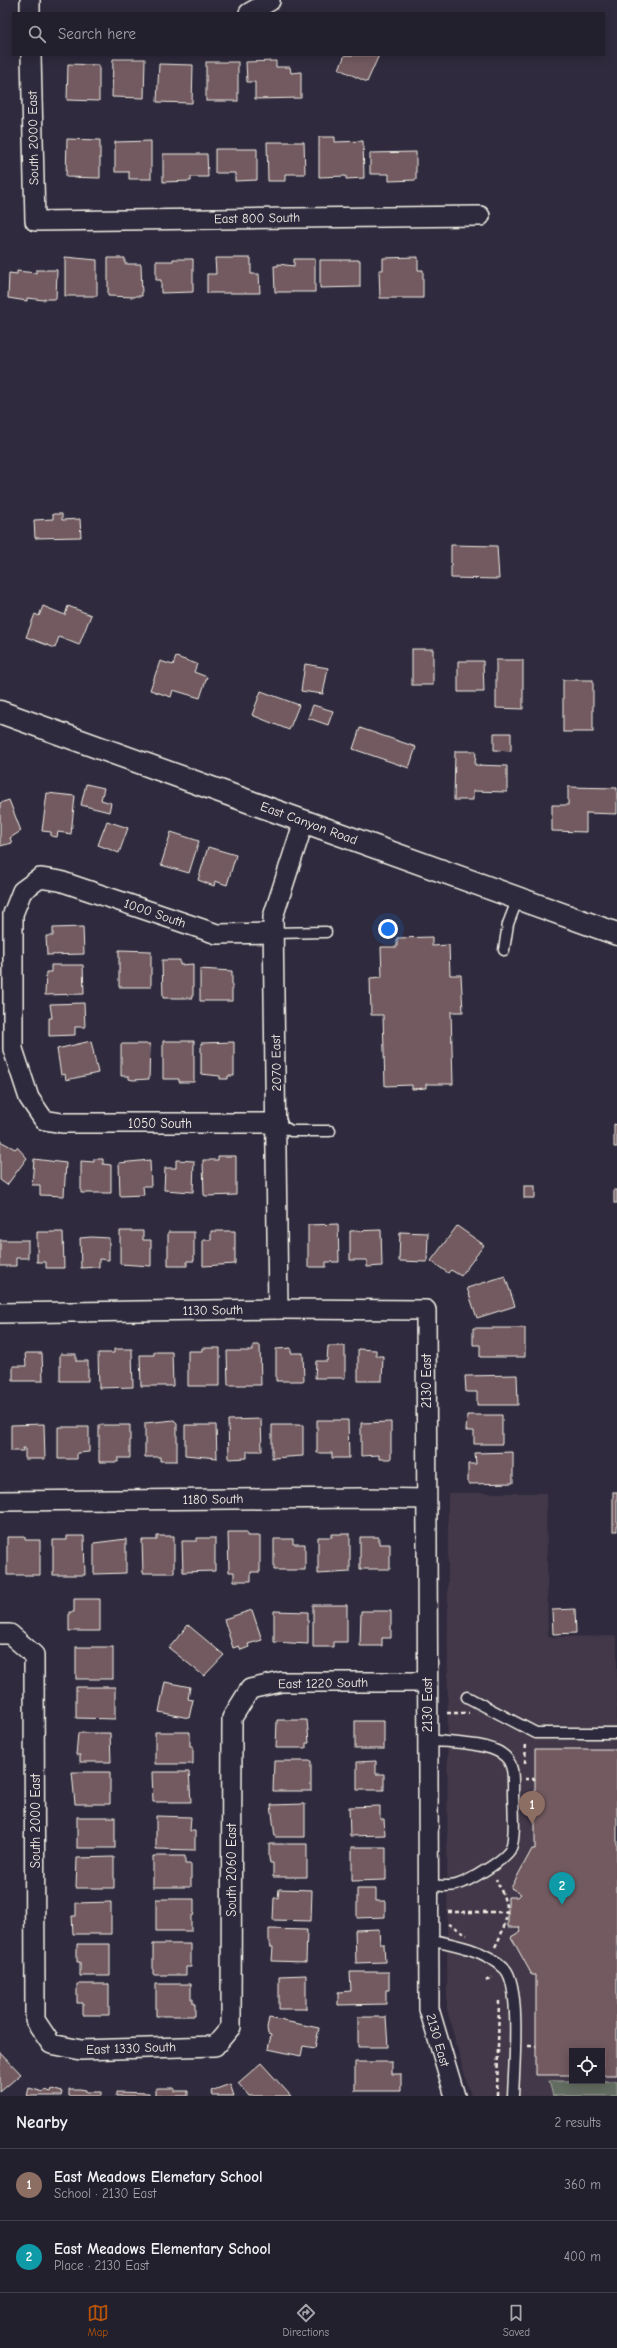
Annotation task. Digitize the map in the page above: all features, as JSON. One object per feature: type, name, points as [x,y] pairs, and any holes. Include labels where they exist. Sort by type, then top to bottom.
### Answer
[{"type":"main road","name":"East Canyon Road","points":[[0,712],[617,934]]},
{"type":"street","points":[[30,0],[30,12]]},
{"type":"street","points":[[251,12],[270,1]]},
{"type":"street","name":"South 2000 East","points":[[31,56],[35,221]]},
{"type":"street","name":"East 800 South","points":[[35,221],[480,216]]},
{"type":"street","name":"2070 East","points":[[278,1309],[277,1123],[272,933],[273,917],[304,821]]},
{"type":"street","name":"1000 South","points":[[44,1120],[29,1098],[13,1049],[13,914],[22,891],[40,878],[60,882],[217,934],[272,933]]},
{"type":"street","name":"1050 South","points":[[44,1120],[62,1123],[277,1123]]},
{"type":"street","name":"1130 South","points":[[0,1313],[278,1309],[426,1310]]},
{"type":"street","name":"2130 East","points":[[426,1310],[429,2009],[455,2096]]},
{"type":"street","name":"1180 South","points":[[0,1501],[362,1498],[426,1499]]},
{"type":"street","name":"South 2000 East","points":[[5,1634],[34,1654],[36,2020]]},
{"type":"street","name":"East 1220 South","points":[[232,1714],[250,1689],[281,1682],[427,1682]]},
{"type":"street","name":"South 2060 East","points":[[231,2026],[232,1714]]},
{"type":"street","name":"East 1330 South","points":[[36,2020],[51,2044],[81,2050],[215,2046],[231,2026]]},
{"type":"lane","points":[[504,950],[508,924],[518,898]]},
{"type":"lane","points":[[272,933],[326,932]]},
{"type":"lane","points":[[277,1123],[291,1131],[330,1131]]},
{"type":"lane","points":[[467,1697],[536,1733],[617,1733]]},
{"type":"lane","points":[[427,1740],[490,1748],[503,1754],[510,1762],[513,1772],[513,1837],[511,1848],[506,1855],[477,1875],[456,1885],[428,1886]]},
{"type":"lane","points":[[428,1938],[473,1949],[504,1968],[510,1977],[515,2010],[513,2096]]},
{"type":"path","points":[[447,1713],[474,1714]]},
{"type":"path","points":[[525,1770],[526,1741]]},
{"type":"path","points":[[488,1880],[495,1876],[506,1898],[508,1912],[506,1926],[494,1949]]},
{"type":"path","points":[[448,1912],[508,1912]]},
{"type":"path","points":[[486,1981],[490,1976],[495,1979]]},
{"type":"path","points":[[497,2096],[499,1996]]},
{"type":"path","points":[[526,2046],[536,2046]]},
{"type":"shaded area","points":[[448,1493],[546,1493],[548,1637],[617,1636],[617,2096],[471,2096],[447,2010]]},
{"type":"green space","points":[[549,2081],[569,2081],[569,2084],[605,2084],[605,2081],[617,2081],[617,2096],[553,2096]]},
{"type":"building","points":[[345,56],[379,56],[367,82],[339,69]]},
{"type":"building","points":[[113,59],[145,59],[144,98],[112,97]]},
{"type":"building","points":[[276,61],[276,67],[290,67],[291,73],[301,72],[301,98],[255,99],[255,82],[247,82],[246,62]]},
{"type":"building","points":[[206,62],[238,62],[238,101],[206,101]]},
{"type":"building","points":[[68,64],[99,65],[99,101],[67,100]]},
{"type":"building","points":[[159,64],[193,65],[192,103],[157,102]]},
{"type":"building","points":[[319,137],[335,137],[335,142],[363,141],[364,178],[346,179],[346,176],[319,177]]},
{"type":"building","points":[[67,139],[100,140],[100,178],[66,177]]},
{"type":"building","points":[[151,141],[151,179],[129,179],[129,172],[115,172],[115,142]]},
{"type":"building","points":[[267,142],[304,142],[305,174],[285,174],[285,181],[268,181]]},
{"type":"building","points":[[215,149],[257,149],[257,180],[235,181],[235,173],[215,173]]},
{"type":"building","points":[[416,152],[416,180],[389,181],[389,174],[370,174],[370,153]]},
{"type":"building","points":[[163,154],[207,154],[208,177],[191,177],[191,181],[163,182]]},
{"type":"building","points":[[65,257],[97,260],[97,296],[65,296]]},
{"type":"building","points":[[418,257],[418,270],[423,270],[423,298],[380,298],[379,270],[383,270],[383,258]]},
{"type":"building","points":[[108,258],[125,258],[125,264],[141,264],[142,296],[108,296]]},
{"type":"building","points":[[215,258],[251,258],[251,274],[259,274],[260,293],[207,293],[207,274],[216,274]]},
{"type":"building","points":[[173,259],[193,259],[193,292],[161,293],[161,280],[156,280],[156,261],[173,261]]},
{"type":"building","points":[[294,259],[315,259],[315,292],[275,292],[274,266],[278,266],[278,264],[294,266]]},
{"type":"building","points":[[320,260],[360,260],[360,287],[320,288]]},
{"type":"building","points":[[36,270],[57,270],[56,299],[44,300],[27,298],[27,301],[8,298],[9,273],[17,274],[17,271],[36,273]]},
{"type":"building","points":[[53,514],[62,514],[62,520],[80,519],[81,537],[35,538],[34,520],[53,519]]},
{"type":"building","points":[[451,545],[497,546],[499,579],[451,578]]},
{"type":"building","points":[[43,606],[65,615],[68,606],[91,615],[79,645],[59,637],[55,648],[26,637],[35,614],[39,616]]},
{"type":"building","points":[[412,649],[433,649],[433,685],[412,685]]},
{"type":"building","points":[[176,657],[197,664],[194,672],[207,677],[200,698],[173,690],[171,697],[150,690],[160,661],[173,665]]},
{"type":"building","points":[[496,660],[523,660],[523,709],[496,708]]},
{"type":"building","points":[[458,661],[483,661],[484,692],[458,692]]},
{"type":"building","points":[[305,664],[328,668],[323,694],[301,691]]},
{"type":"building","points":[[563,680],[593,680],[593,732],[563,732]]},
{"type":"building","points":[[261,691],[299,705],[289,730],[252,715]]},
{"type":"building","points":[[313,705],[333,711],[328,725],[308,718]]},
{"type":"building","points":[[360,728],[416,747],[409,768],[353,749]]},
{"type":"building","points":[[494,733],[511,733],[511,751],[494,750]]},
{"type":"building","points":[[455,751],[476,751],[475,765],[507,766],[507,792],[473,791],[473,800],[454,800]]},
{"type":"building","points":[[86,784],[104,788],[101,800],[111,803],[109,812],[81,805]]},
{"type":"building","points":[[568,787],[617,788],[617,814],[586,813],[586,832],[552,831],[552,805],[568,805]]},
{"type":"building","points":[[47,793],[75,796],[71,834],[58,832],[57,837],[51,836],[51,832],[42,831]]},
{"type":"building","points":[[9,800],[21,831],[10,838],[12,843],[0,846],[0,803]]},
{"type":"building","points":[[107,821],[128,828],[119,853],[98,845]]},
{"type":"building","points":[[171,832],[199,841],[189,873],[161,865]]},
{"type":"building","points":[[208,847],[236,855],[227,885],[215,881],[214,886],[198,880]]},
{"type":"building","points":[[83,927],[84,954],[47,955],[46,936],[53,936],[53,928]]},
{"type":"building","points":[[432,937],[432,946],[449,945],[450,975],[461,975],[463,1012],[451,1012],[453,1084],[426,1084],[426,1088],[412,1089],[412,1085],[385,1086],[383,1015],[371,1015],[370,978],[382,977],[381,947],[397,947],[397,938]]},
{"type":"building","points":[[119,950],[151,951],[151,987],[119,987]]},
{"type":"building","points":[[162,960],[180,960],[180,965],[193,964],[193,998],[163,998]]},
{"type":"building","points":[[51,965],[83,965],[84,994],[45,995],[46,972],[51,972]]},
{"type":"building","points":[[200,969],[232,971],[232,1001],[200,1001]]},
{"type":"building","points":[[84,1003],[85,1027],[75,1027],[75,1035],[49,1036],[49,1018],[52,1018],[50,1004]]},
{"type":"building","points":[[91,1041],[98,1073],[66,1080],[65,1074],[61,1075],[57,1049]]},
{"type":"building","points":[[163,1041],[194,1041],[194,1082],[179,1082],[179,1079],[163,1079]]},
{"type":"building","points":[[234,1042],[234,1076],[228,1076],[228,1079],[220,1079],[220,1076],[201,1074],[201,1043]]},
{"type":"building","points":[[121,1044],[150,1044],[149,1079],[133,1080],[129,1079],[129,1076],[121,1076]]},
{"type":"building","points":[[614,1124],[617,1125],[617,1147],[614,1147]]},
{"type":"building","points":[[0,1141],[15,1149],[17,1147],[27,1158],[7,1185],[0,1180]]},
{"type":"building","points":[[218,1156],[236,1156],[236,1195],[204,1195],[203,1160],[218,1160]]},
{"type":"building","points":[[34,1159],[66,1163],[64,1196],[40,1195],[40,1185],[32,1185]]},
{"type":"building","points":[[94,1159],[103,1159],[103,1164],[111,1165],[111,1193],[81,1193],[81,1161],[94,1162]]},
{"type":"building","points":[[150,1160],[151,1186],[143,1186],[144,1195],[120,1196],[119,1163]]},
{"type":"building","points":[[176,1160],[194,1161],[193,1192],[164,1190],[165,1168],[176,1168]]},
{"type":"building","points":[[524,1186],[535,1186],[535,1198],[524,1198]]},
{"type":"building","points":[[614,1190],[617,1190],[617,1203],[614,1203]]},
{"type":"building","points":[[338,1224],[339,1262],[326,1262],[326,1267],[308,1267],[308,1225]]},
{"type":"building","points":[[457,1226],[484,1245],[461,1276],[451,1270],[448,1273],[431,1261]]},
{"type":"building","points":[[381,1230],[382,1266],[367,1267],[367,1260],[350,1260],[350,1231]]},
{"type":"building","points":[[120,1231],[143,1231],[143,1240],[151,1240],[151,1266],[120,1264]]},
{"type":"building","points":[[211,1231],[235,1231],[235,1264],[203,1266],[203,1240],[211,1240]]},
{"type":"building","points":[[37,1232],[63,1232],[64,1268],[46,1268],[46,1262],[37,1262]]},
{"type":"building","points":[[168,1232],[194,1232],[194,1261],[187,1261],[187,1266],[168,1266]]},
{"type":"building","points":[[400,1232],[428,1233],[427,1262],[399,1261]]},
{"type":"building","points":[[80,1238],[109,1238],[109,1260],[99,1259],[99,1267],[81,1268]]},
{"type":"building","points":[[0,1240],[28,1240],[28,1258],[16,1258],[16,1266],[0,1266]]},
{"type":"building","points":[[505,1276],[515,1306],[477,1318],[467,1288]]},
{"type":"building","points":[[473,1328],[525,1328],[525,1357],[480,1357],[480,1345],[473,1345]]},
{"type":"building","points":[[253,1345],[260,1345],[261,1385],[228,1385],[227,1351],[253,1351]]},
{"type":"building","points":[[328,1346],[345,1346],[345,1378],[315,1378],[316,1361],[327,1361]]},
{"type":"building","points":[[202,1348],[220,1348],[220,1386],[188,1386],[188,1351],[202,1351]]},
{"type":"building","points":[[291,1348],[291,1353],[303,1353],[304,1381],[276,1381],[276,1349]]},
{"type":"building","points":[[114,1349],[132,1349],[133,1387],[99,1388],[98,1353],[114,1353]]},
{"type":"building","points":[[358,1349],[376,1350],[376,1356],[383,1356],[382,1381],[358,1381]]},
{"type":"building","points":[[154,1352],[172,1352],[173,1386],[141,1386],[140,1355],[154,1355]]},
{"type":"building","points":[[25,1353],[42,1353],[43,1381],[13,1381],[13,1366],[26,1366]]},
{"type":"building","points":[[60,1354],[76,1354],[76,1361],[88,1361],[88,1381],[60,1381]]},
{"type":"building","points":[[517,1375],[518,1405],[477,1405],[477,1392],[466,1392],[465,1376]]},
{"type":"building","points":[[467,1415],[502,1415],[502,1444],[474,1444],[474,1431],[466,1431]]},
{"type":"building","points":[[261,1419],[262,1451],[247,1451],[247,1458],[229,1459],[228,1420]]},
{"type":"building","points":[[174,1420],[177,1423],[177,1461],[160,1461],[160,1457],[145,1457],[145,1423]]},
{"type":"building","points":[[317,1420],[348,1420],[349,1458],[332,1458],[332,1453],[317,1453]]},
{"type":"building","points":[[391,1422],[391,1459],[379,1459],[379,1455],[361,1456],[361,1423]]},
{"type":"building","points":[[44,1424],[45,1459],[25,1459],[25,1448],[23,1448],[23,1451],[11,1451],[11,1425]]},
{"type":"building","points":[[99,1425],[130,1425],[130,1458],[118,1458],[118,1462],[99,1462]]},
{"type":"building","points":[[185,1425],[216,1425],[217,1458],[185,1455]]},
{"type":"building","points":[[272,1425],[303,1425],[303,1456],[272,1458]]},
{"type":"building","points":[[58,1427],[89,1427],[89,1452],[77,1453],[77,1459],[58,1459]]},
{"type":"building","points":[[513,1452],[513,1483],[468,1484],[468,1464],[476,1464],[475,1453]]},
{"type":"building","points":[[613,1492],[617,1492],[617,1531],[613,1531]]},
{"type":"building","points":[[228,1532],[247,1532],[247,1536],[260,1536],[260,1572],[251,1572],[251,1581],[234,1581],[234,1572],[229,1572]]},
{"type":"building","points":[[332,1534],[350,1534],[350,1572],[318,1574],[318,1537],[332,1537]]},
{"type":"building","points":[[67,1536],[84,1536],[85,1575],[53,1575],[53,1540],[67,1540]]},
{"type":"building","points":[[157,1536],[174,1536],[174,1573],[143,1573],[142,1540],[157,1540]]},
{"type":"building","points":[[7,1537],[25,1537],[25,1540],[40,1540],[40,1575],[7,1575]]},
{"type":"building","points":[[360,1537],[379,1537],[379,1544],[390,1544],[390,1569],[360,1569]]},
{"type":"building","points":[[197,1538],[215,1538],[215,1571],[183,1572],[182,1541],[197,1541]]},
{"type":"building","points":[[126,1539],[126,1573],[94,1574],[94,1543]]},
{"type":"building","points":[[274,1539],[293,1539],[293,1544],[305,1544],[305,1570],[274,1570]]},
{"type":"building","points":[[74,1599],[100,1599],[100,1631],[69,1631],[69,1612],[74,1612]]},
{"type":"building","points":[[313,1605],[347,1605],[347,1642],[333,1642],[333,1647],[313,1647]]},
{"type":"building","points":[[575,1609],[576,1633],[553,1634],[552,1610]]},
{"type":"building","points":[[252,1610],[262,1640],[248,1644],[249,1647],[241,1650],[239,1646],[233,1648],[224,1619]]},
{"type":"building","points":[[274,1611],[308,1612],[308,1644],[274,1642]]},
{"type":"building","points":[[361,1611],[391,1611],[391,1638],[382,1638],[382,1646],[360,1646]]},
{"type":"building","points":[[188,1625],[224,1655],[204,1676],[169,1648]]},
{"type":"building","points":[[76,1647],[113,1647],[113,1679],[76,1679]]},
{"type":"building","points":[[165,1682],[190,1687],[188,1699],[193,1700],[189,1718],[159,1712]]},
{"type":"building","points":[[76,1687],[115,1687],[115,1719],[76,1718]]},
{"type":"building","points":[[277,1720],[307,1720],[309,1743],[306,1743],[306,1748],[276,1748]]},
{"type":"building","points":[[355,1721],[384,1721],[384,1749],[355,1749]]},
{"type":"building","points":[[155,1732],[190,1732],[190,1746],[193,1746],[193,1764],[155,1764]]},
{"type":"building","points":[[78,1733],[110,1733],[111,1762],[80,1762],[80,1755],[76,1755]]},
{"type":"building","points":[[535,1749],[617,1749],[617,2075],[605,2075],[605,2048],[569,2048],[569,2075],[536,2075],[536,1975],[532,1975],[511,1937],[521,1931],[519,1927],[508,1927],[508,1897],[518,1897],[521,1894],[511,1888],[532,1849],[535,1849]]},
{"type":"building","points":[[274,1761],[311,1761],[311,1791],[273,1791]]},
{"type":"building","points":[[376,1761],[376,1774],[384,1774],[384,1790],[357,1790],[357,1762]]},
{"type":"building","points":[[72,1772],[110,1772],[110,1804],[75,1804]]},
{"type":"building","points":[[152,1772],[189,1772],[191,1802],[153,1802]]},
{"type":"building","points":[[305,1804],[305,1837],[275,1837],[271,1805]]},
{"type":"building","points":[[380,1806],[380,1819],[384,1819],[385,1835],[350,1836],[349,1807]]},
{"type":"building","points":[[156,1816],[191,1817],[190,1831],[195,1831],[195,1850],[156,1849]]},
{"type":"building","points":[[77,1817],[115,1817],[115,1848],[77,1848]]},
{"type":"building","points":[[269,1844],[307,1844],[307,1877],[273,1877],[273,1863],[270,1863],[269,1858]]},
{"type":"building","points":[[352,1847],[386,1847],[386,1880],[352,1881]]},
{"type":"building","points":[[153,1856],[185,1856],[185,1864],[191,1864],[191,1887],[153,1887]]},
{"type":"building","points":[[114,1857],[114,1888],[76,1888],[77,1858]]},
{"type":"building","points":[[279,1889],[312,1890],[311,1921],[273,1920],[274,1898],[278,1898]]},
{"type":"building","points":[[357,1889],[376,1889],[376,1901],[385,1901],[385,1917],[357,1918]]},
{"type":"building","points":[[156,1899],[194,1899],[194,1912],[193,1916],[191,1916],[191,1931],[156,1931]]},
{"type":"building","points":[[111,1902],[111,1934],[73,1934],[72,1916],[76,1916],[76,1903]]},
{"type":"building","points":[[269,1929],[307,1930],[306,1962],[272,1961],[273,1947],[270,1947],[269,1943]]},
{"type":"building","points":[[379,1929],[380,1944],[384,1944],[385,1962],[356,1963],[355,1930]]},
{"type":"building","points":[[77,1944],[110,1944],[110,1976],[80,1976],[80,1962],[77,1962]]},
{"type":"building","points":[[153,1944],[191,1944],[191,1967],[186,1967],[186,1975],[153,1975]]},
{"type":"building","points":[[350,1972],[389,1972],[389,1990],[386,1990],[386,2004],[338,2005],[338,1992],[351,1991]]},
{"type":"building","points":[[306,1975],[306,2009],[279,2009],[279,1976]]},
{"type":"building","points":[[77,1984],[109,1984],[109,2015],[83,2015],[83,2003],[77,2003]]},
{"type":"building","points":[[156,1984],[191,1984],[191,1999],[193,1999],[193,2004],[195,2004],[195,2016],[156,2016]]},
{"type":"building","points":[[358,2017],[386,2017],[388,2047],[358,2047]]},
{"type":"building","points":[[269,2018],[319,2028],[315,2048],[303,2046],[301,2056],[268,2049],[271,2035],[268,2034],[267,2028]]},
{"type":"building","points":[[0,2052],[21,2074],[0,2092]]},
{"type":"building","points":[[355,2062],[392,2062],[392,2074],[401,2074],[401,2091],[355,2091]]},
{"type":"building","points":[[261,2063],[291,2096],[249,2096],[238,2083]]},
{"type":"building","points":[[230,2084],[234,2096],[213,2096],[211,2091]]},
{"type":"building","points":[[29,2088],[44,2092],[45,2090],[51,2092],[52,2089],[62,2092],[61,2096],[27,2096]]},
{"type":"building","points":[[156,2088],[174,2088],[174,2091],[188,2091],[188,2096],[156,2096]]},
{"type":"building","points":[[69,2089],[86,2090],[86,2092],[101,2092],[101,2096],[69,2096]]},
{"type":"building","points":[[116,2092],[149,2093],[149,2096],[116,2096]]},
{"type":"place","name":"East Meadows Elemetary School","points":[[532,1824]]},
{"type":"place","name":"East Meadows Elementary School","points":[[562,1905]]}]
